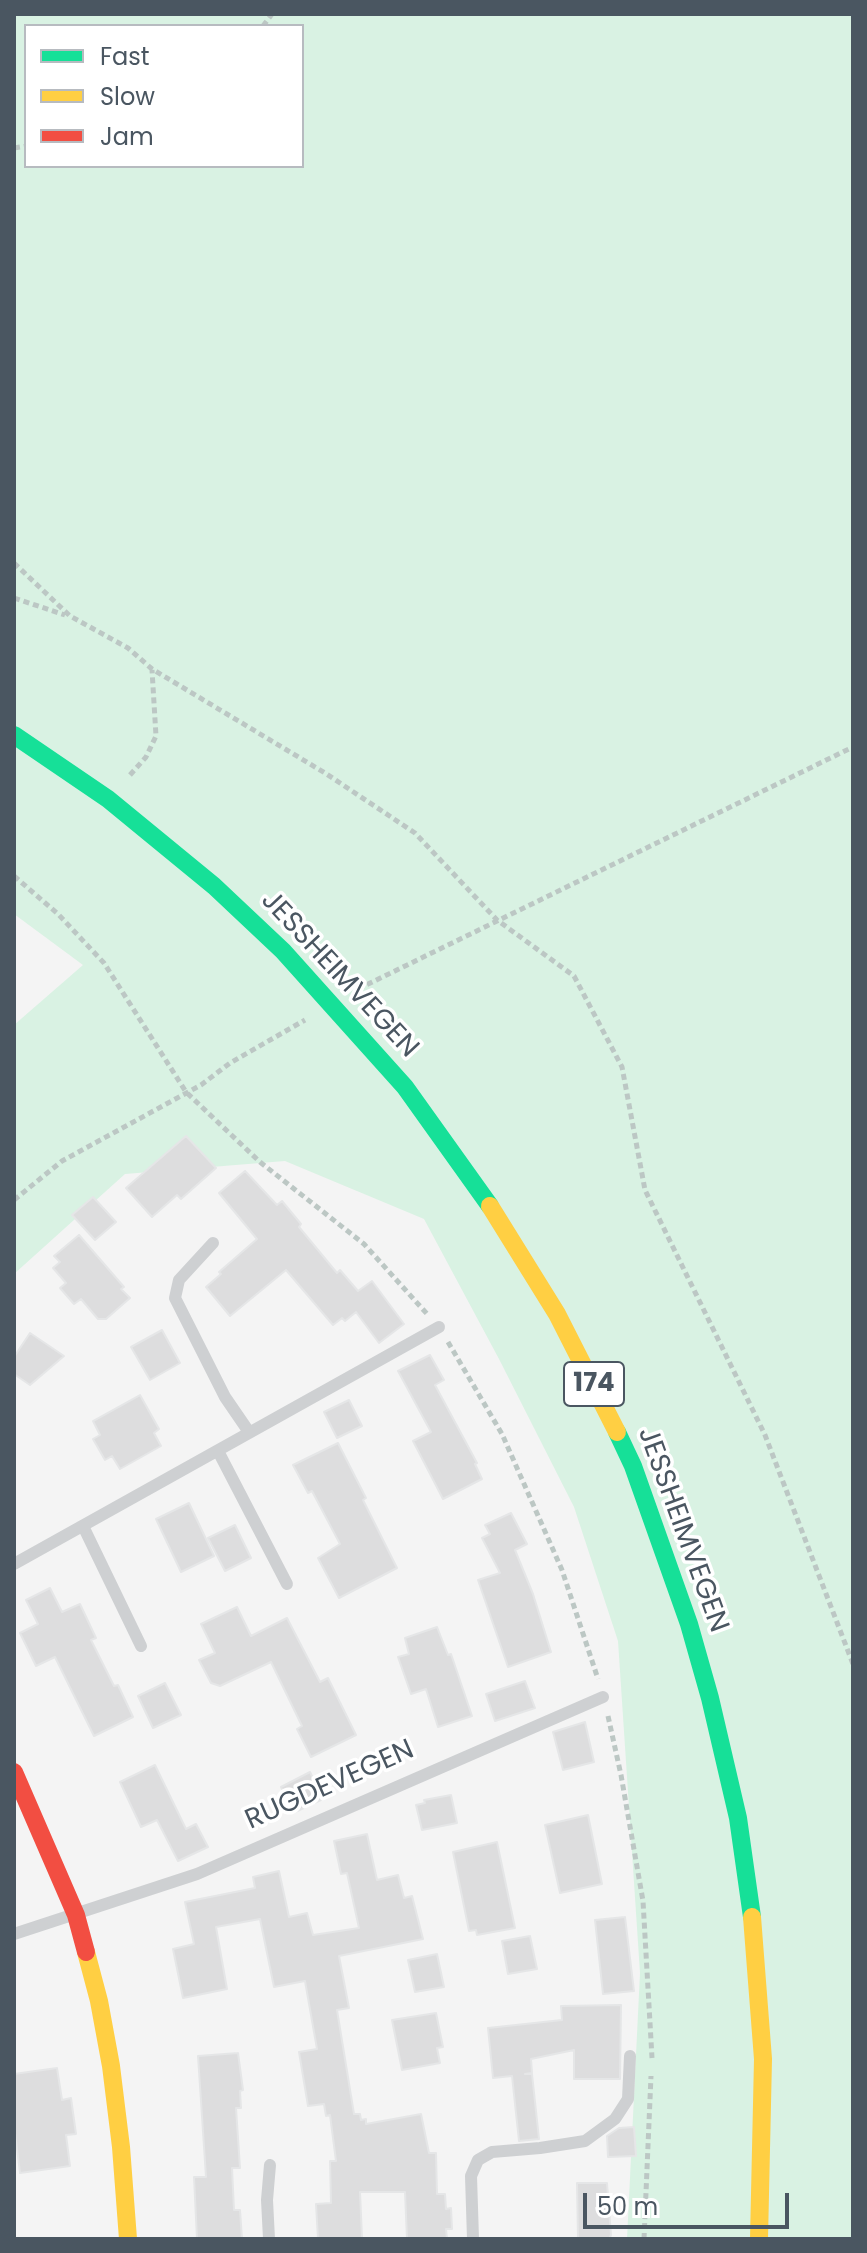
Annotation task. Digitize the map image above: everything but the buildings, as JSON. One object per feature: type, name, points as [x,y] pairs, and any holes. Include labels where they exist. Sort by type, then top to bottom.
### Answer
[{"type":"main road","name":"JESSHEIMVEGEN","points":[[14,735],[108,799],[214,886],[283,951],[405,1087],[508,1232],[557,1314],[633,1466],[689,1624],[738,1818],[754,1933],[763,2059],[759,2239]]},
{"type":"main road","points":[[14,1772],[76,1915],[99,2001],[121,2147],[128,2239]]},
{"type":"lane","points":[[213,1243],[179,1280],[175,1298],[225,1397],[249,1432]]},
{"type":"lane","points":[[14,1564],[439,1327]]},
{"type":"lane","points":[[218,1451],[287,1584]]},
{"type":"lane","points":[[83,1526],[141,1646]]},
{"type":"lane","name":"RUGDEVEGEN","points":[[14,1934],[197,1874],[603,1697]]},
{"type":"lane","points":[[473,2239],[471,2176],[478,2160],[492,2152],[585,2141],[615,2119],[628,2099],[630,2056]]},
{"type":"lane","points":[[269,2239],[267,2200],[270,2165]]},
{"type":"path","points":[[14,563],[70,616]]},
{"type":"path","points":[[14,598],[70,616],[128,648],[152,669],[325,773],[415,833],[497,920],[574,976],[622,1067],[645,1190],[765,1435],[853,1664]]},
{"type":"path","points":[[108,799],[146,757],[156,736],[152,669]]},
{"type":"path","points":[[357,990],[853,747]]},
{"type":"path","points":[[14,876],[58,914],[104,963],[186,1092],[260,1162],[364,1244],[439,1327],[502,1434],[562,1570],[603,1697],[621,1775],[643,1901],[652,2051],[644,2239]]},
{"type":"path","points":[[14,1200],[62,1161],[186,1092],[313,1015]]},
{"type":"green space","points":[[14,14],[853,14],[853,2239],[627,2239],[640,1973],[618,1641],[574,1507],[424,1219],[285,1161],[125,1174],[14,1274],[14,1025],[83,965],[14,914]]},
{"type":"traffic: fast","points":[[14,735],[108,799],[214,886],[283,951],[405,1087],[490,1206]]},
{"type":"traffic: fast","points":[[617,1432],[633,1466],[689,1624],[710,1698],[738,1818],[752,1917]]},
{"type":"traffic: slow","points":[[490,1206],[557,1314],[617,1432]]},
{"type":"traffic: slow","points":[[752,1917],[763,2059],[759,2239]]},
{"type":"traffic: slow","points":[[86,1952],[111,2066],[128,2239]]},
{"type":"traffic: jam","points":[[14,1772],[76,1915],[86,1952]]}]
